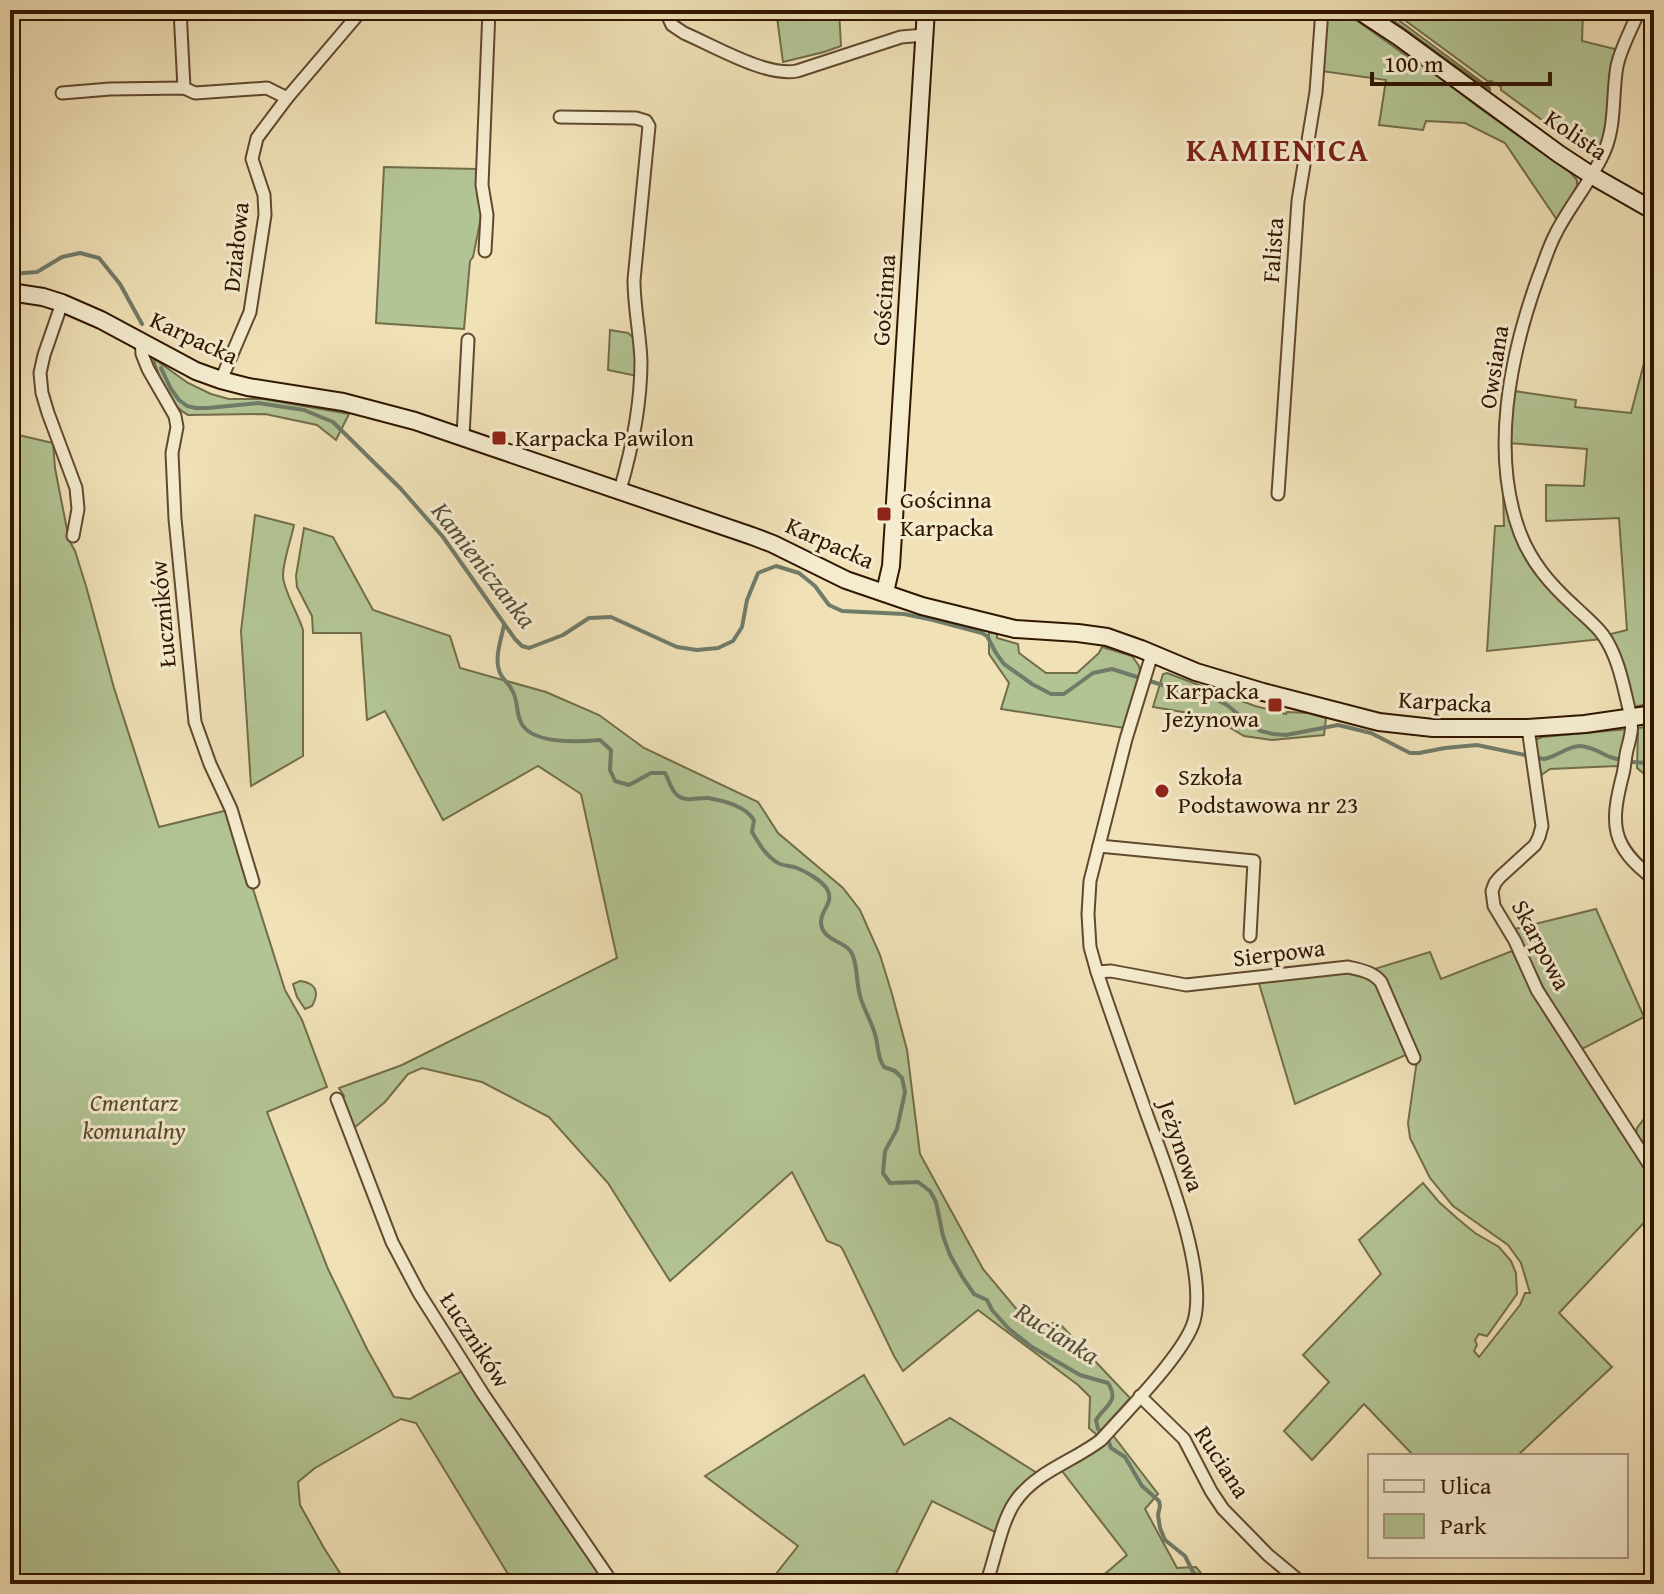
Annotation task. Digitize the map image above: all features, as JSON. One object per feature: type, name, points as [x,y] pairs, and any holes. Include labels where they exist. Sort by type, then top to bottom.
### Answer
[{"type":"street","points":[[180,10],[184,88]]},
{"type":"street","name":"Działowa","points":[[221,380],[250,312],[265,215],[264,195],[252,159],[254,145],[287,98],[362,10]]},
{"type":"street","points":[[485,251],[487,215],[482,185],[489,10]]},
{"type":"street","points":[[665,10],[672,25],[684,33],[765,69],[781,73],[797,71],[901,37],[925,35]]},
{"type":"street","name":"Gościnna","points":[[885,592],[891,566],[926,10]]},
{"type":"street","name":"Falista","points":[[1278,494],[1298,201],[1316,92],[1322,10]]},
{"type":"street","name":"Kolista","points":[[1358,10],[1591,175],[1654,211]]},
{"type":"street","name":"Owsiana","points":[[1639,10],[1617,63],[1614,110],[1605,150],[1556,233],[1524,317],[1515,351],[1505,434],[1506,482],[1520,532],[1534,562],[1551,584],[1601,633],[1617,662],[1633,735],[1616,800],[1616,829],[1622,848],[1654,879]]},
{"type":"street","points":[[62,93],[184,88],[195,93],[267,88],[287,98]]},
{"type":"street","points":[[560,117],[636,118],[646,121],[649,126],[634,280],[641,359],[640,384],[620,490]]},
{"type":"street","name":"Karpacka","points":[[10,292],[62,303],[141,340],[196,371],[221,380],[343,402],[463,436],[773,544],[846,580],[922,606],[1004,627],[1107,637],[1196,672],[1379,722],[1528,736],[1654,714]]},
{"type":"street","points":[[62,303],[40,373],[48,413],[76,488],[78,509],[73,536]]},
{"type":"street","name":"Łuczników","points":[[141,340],[148,369],[175,416],[177,427],[172,453],[175,519],[195,722],[205,753],[231,809],[253,882]]},
{"type":"street","points":[[463,436],[468,340]]},
{"type":"street","name":"Jeżynowa","points":[[986,1584],[1007,1518],[1024,1490],[1101,1440],[1171,1358],[1194,1323],[1197,1283],[1185,1228],[1090,947],[1090,881],[1124,745],[1152,654]]},
{"type":"street","name":"Skarpowa","points":[[1528,736],[1542,826],[1539,837],[1527,854],[1495,883],[1492,891],[1494,906],[1515,941],[1537,990],[1654,1172]]},
{"type":"street","points":[[1099,846],[1254,861],[1250,936]]},
{"type":"street","name":"Sierpowa","points":[[1097,972],[1111,971],[1186,985],[1348,967],[1376,976],[1381,982],[1414,1058]]},
{"type":"street","name":"Łuczników","points":[[337,1099],[392,1242],[419,1293],[483,1394],[613,1584]]},
{"type":"street","name":"Ruciana","points":[[1140,1396],[1184,1439],[1223,1509],[1268,1555],[1303,1584]]},
{"type":"green space","points":[[776,10],[839,10],[841,46],[783,62]]},
{"type":"green space","points":[[1331,10],[1342,10],[1411,59],[1413,57],[1571,173],[1577,180],[1577,186],[1557,220],[1505,143],[1465,123],[1426,121],[1423,130],[1379,125],[1386,80],[1321,71],[1326,20]]},
{"type":"green space","points":[[1391,10],[1583,10],[1582,41],[1619,50],[1609,120],[1594,158],[1501,87],[1489,82]]},
{"type":"green space","points":[[1393,16],[1490,88],[1490,90],[1391,19]]},
{"type":"green space","points":[[384,167],[478,169],[477,194],[482,213],[470,261],[464,329],[376,323]]},
{"type":"green space","points":[[1654,325],[1654,703],[1633,707],[1607,635],[1627,630],[1619,518],[1546,521],[1546,485],[1584,486],[1587,449],[1508,443],[1514,391],[1576,400],[1575,407],[1631,413]]},
{"type":"green space","points":[[610,330],[628,333],[636,340],[637,376],[608,370]]},
{"type":"green space","points":[[153,358],[188,383],[211,394],[229,399],[263,399],[349,414],[336,440],[317,425],[265,414],[188,415],[170,398]]},
{"type":"green space","name":"Cmentarz komunalny","points":[[10,433],[53,443],[69,540],[86,586],[114,688],[159,827],[228,810],[285,990],[302,1020],[327,1087],[267,1112],[328,1269],[367,1349],[394,1397],[410,1399],[462,1371],[608,1584],[514,1584],[416,1423],[401,1419],[315,1468],[298,1482],[300,1505],[347,1584],[10,1584]]},
{"type":"green space","points":[[1503,492],[1518,537],[1602,639],[1487,651],[1495,526],[1504,526]]},
{"type":"green space","points":[[255,515],[294,525],[283,576],[303,630],[303,756],[251,786],[241,631]]},
{"type":"green space","points":[[304,528],[333,537],[373,610],[450,636],[460,668],[546,692],[599,715],[644,748],[758,802],[778,833],[843,888],[860,910],[880,955],[892,994],[907,1050],[920,1154],[983,1269],[1029,1324],[1059,1323],[1130,1398],[1097,1435],[1089,1428],[1090,1397],[978,1310],[903,1371],[843,1250],[827,1241],[792,1172],[670,1281],[608,1183],[549,1117],[482,1082],[422,1068],[408,1074],[385,1102],[353,1129],[341,1102],[344,1096],[339,1088],[402,1065],[617,958],[581,794],[538,766],[443,820],[385,711],[367,720],[361,633],[313,633],[312,616],[297,587],[296,576]]},
{"type":"green space","points":[[989,632],[997,634],[997,638],[1018,644],[1019,653],[1046,673],[1077,673],[1102,647],[1132,656],[1140,671],[1124,728],[1001,709],[1009,683],[989,654]]},
{"type":"green space","points":[[1163,674],[1255,706],[1286,714],[1309,713],[1326,718],[1324,735],[1272,740],[1244,736],[1212,717],[1153,707]]},
{"type":"green space","points":[[1654,726],[1654,773],[1643,773],[1637,768],[1638,728]]},
{"type":"green space","points":[[1628,729],[1620,770],[1617,766],[1550,769],[1540,776],[1535,740]]},
{"type":"green space","points":[[1596,909],[1644,1017],[1580,1050],[1542,985],[1515,929]]},
{"type":"green space","points":[[1512,951],[1536,999],[1654,1182],[1654,1212],[1559,1313],[1612,1367],[1519,1454],[1412,1454],[1364,1404],[1312,1460],[1284,1431],[1329,1382],[1303,1355],[1381,1274],[1359,1240],[1423,1183],[1458,1219],[1499,1247],[1516,1273],[1517,1294],[1487,1336],[1479,1334],[1475,1340],[1477,1345],[1474,1351],[1479,1357],[1520,1305],[1525,1293],[1530,1293],[1521,1263],[1508,1245],[1453,1206],[1430,1178],[1410,1138],[1408,1123],[1417,1060],[1371,970],[1430,952],[1441,979]]},
{"type":"green space","points":[[1348,970],[1366,974],[1378,984],[1408,1054],[1295,1104],[1258,980]]},
{"type":"green space","points":[[300,981],[313,986],[316,992],[312,1006],[305,1009],[293,984]]},
{"type":"green space","points":[[1654,1106],[1654,1164],[1636,1134],[1637,1128]]},
{"type":"green space","points":[[864,1375],[904,1445],[950,1418],[1037,1473],[1010,1498],[995,1532],[932,1501],[891,1584],[768,1584],[798,1546],[705,1476]]},
{"type":"green space","points":[[1112,1434],[1158,1494],[1145,1509],[1177,1568],[1196,1567],[1210,1584],[1093,1584],[1127,1555],[1062,1471],[1089,1455]]},
{"type":"waterway","name":"Kamieniczanka","points":[[10,274],[37,272],[62,257],[80,253],[99,258],[120,284],[142,324]]},
{"type":"waterway","name":"Kamieniczanka","points":[[161,368],[171,389],[187,406],[208,408],[258,403],[304,410],[333,422],[401,489],[443,537],[515,639],[529,648],[563,635],[589,618],[611,617],[677,647],[697,650],[718,648],[733,641],[742,627],[747,600],[758,573],[776,566],[799,573],[815,586],[829,605],[842,611],[904,614],[982,633],[1004,664],[1051,694],[1064,694],[1093,673],[1112,669],[1181,691],[1209,696],[1227,705],[1261,731],[1273,734],[1286,735],[1338,725],[1371,733],[1410,753],[1477,745],[1544,759],[1580,746],[1621,760],[1654,762]]},
{"type":"waterway","name":"Rucianka","points":[[504,625],[498,650],[499,669],[514,694],[525,728],[533,734],[555,740],[600,740],[611,750],[610,770],[615,781],[629,785],[651,773],[665,773],[673,790],[681,797],[708,798],[740,808],[754,820],[752,832],[771,858],[805,872],[827,889],[829,898],[821,918],[823,930],[853,956],[859,994],[875,1033],[880,1060],[884,1067],[902,1078],[905,1092],[897,1129],[885,1151],[883,1173],[890,1183],[918,1182],[930,1191],[936,1202],[950,1255],[963,1278],[974,1294],[987,1300],[1009,1329],[1032,1347],[1080,1375],[1108,1383],[1112,1399],[1096,1420],[1098,1429],[1107,1437],[1111,1448],[1125,1457],[1142,1486],[1159,1501],[1158,1515],[1165,1540],[1185,1556],[1193,1572],[1209,1584]]},
{"type":"place","name":"Karpacka Pawilon","points":[[499,438]]},
{"type":"place","name":"Gościnna Karpacka","points":[[884,514]]},
{"type":"place","name":"Karpacka Jeżynowa","points":[[1275,705]]},
{"type":"place","name":"Szkoła Podstawowa nr 23","points":[[1162,791]]},
{"type":"district","name":"KAMIENICA","points":[[1278,150]]}]
